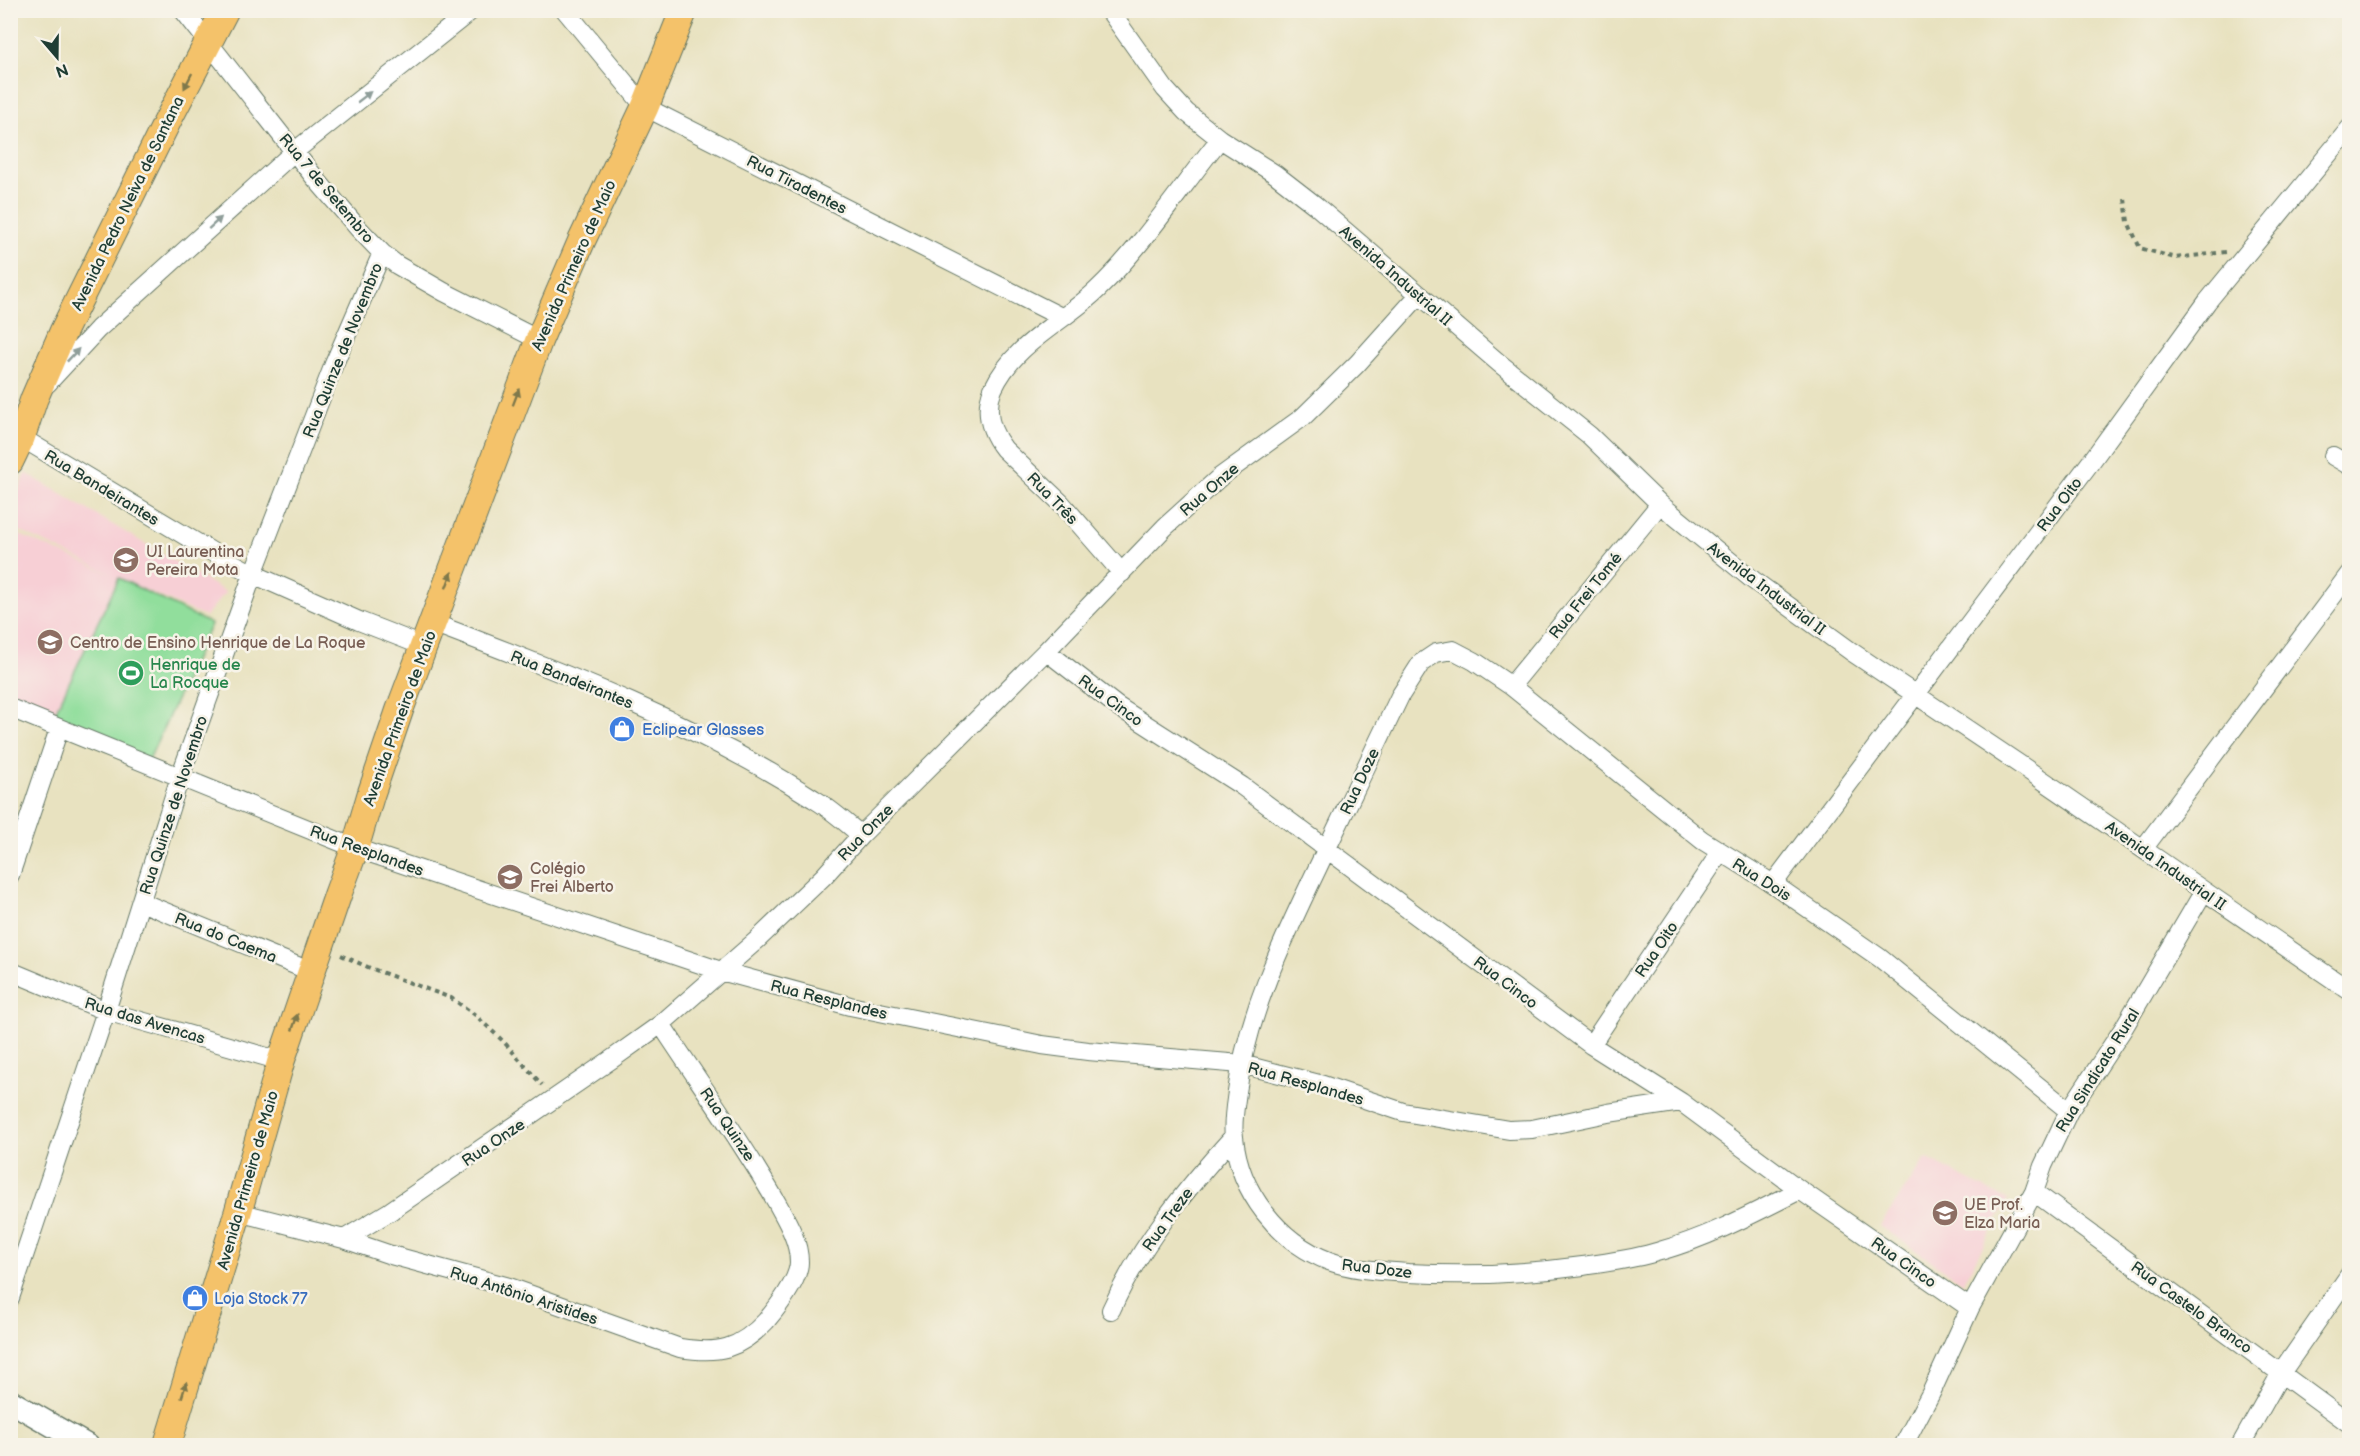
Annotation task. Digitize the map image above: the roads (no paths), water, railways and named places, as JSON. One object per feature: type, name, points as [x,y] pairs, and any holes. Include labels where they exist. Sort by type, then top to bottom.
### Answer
[{"type":"main road","name":"Avenida Pedro Neiva de Santana","points":[[14,443],[63,332],[225,10]]},
{"type":"main road","name":"Avenida Primeiro de Maio","points":[[167,1446],[281,1061],[428,635],[539,340],[582,240],[645,107],[684,10]]},
{"type":"street","name":"Rua 7 de Setembro","points":[[183,10],[357,228],[382,253],[397,265],[444,292],[539,340]]},
{"type":"street","points":[[33,399],[98,329],[295,151],[472,10]]},
{"type":"street","name":"Rua Tiradentes","points":[[565,10],[645,107],[1061,317]]},
{"type":"street","name":"Avenida Industrial II","points":[[1109,10],[1165,89],[1186,112],[1220,139],[1275,174],[1315,205],[1499,363],[1576,424],[1660,504],[1803,618],[2349,991]]},
{"type":"street","name":"Rua Oito","points":[[1773,884],[2087,467],[2207,302],[2349,128]]},
{"type":"street","points":[[1061,317],[1098,290],[1144,236],[1220,139]]},
{"type":"street","name":"Rua Quinze de Novembro","points":[[10,1298],[106,1011],[180,777],[334,364],[382,253]]},
{"type":"street","name":"Rua Onze","points":[[344,1239],[436,1181],[661,1024],[757,940],[824,876],[861,835],[1046,651],[1165,527],[1220,477],[1303,417],[1357,364],[1419,295]]},
{"type":"street","name":"Rua Três","points":[[1061,317],[1031,340],[1000,377],[988,408],[989,421],[997,440],[1004,449],[1061,503],[1122,573]]},
{"type":"street","name":"Rua Bandeirantes","points":[[14,443],[254,574],[359,621],[428,635],[561,672],[689,729],[760,766],[807,794],[861,835]]},
{"type":"street","points":[[2333,456],[2349,466]]},
{"type":"street","name":"Rua Frei Tomé","points":[[1511,687],[1660,504]]},
{"type":"street","points":[[2144,849],[2349,573]]},
{"type":"street","name":"Rua Dois","points":[[1453,650],[1474,661],[1511,687],[1720,853],[1773,884],[1880,957],[2069,1111]]},
{"type":"street","name":"Rua Doze","points":[[1453,650],[1436,653],[1421,663],[1411,675],[1296,913],[1266,981],[1241,1064],[1233,1137],[1243,1174],[1255,1201],[1272,1222],[1310,1252],[1331,1262],[1385,1271],[1436,1275],[1539,1272],[1618,1261],[1659,1252],[1716,1232],[1800,1190]]},
{"type":"street","name":"Rua Cinco","points":[[1046,651],[1117,706],[1242,786],[1591,1045],[1681,1102],[1800,1190],[1970,1308]]},
{"type":"street","name":"Rua Resplandes","points":[[10,708],[356,848],[721,971],[850,1006],[1042,1045],[1241,1064],[1323,1085],[1402,1112],[1509,1130],[1532,1129],[1681,1102]]},
{"type":"street","points":[[10,875],[59,729]]},
{"type":"street","name":"Rua Oito","points":[[1591,1045],[1720,853]]},
{"type":"street","name":"Rua Sindicato Rural","points":[[1903,1446],[1931,1393],[1970,1308],[2034,1192],[2043,1166],[2069,1111],[2123,1029],[2204,891]]},
{"type":"street","name":"Rua do Caema","points":[[141,902],[312,972]]},
{"type":"street","name":"Rua das Avencas","points":[[10,971],[106,1011],[281,1061]]},
{"type":"street","name":"Rua Quinze","points":[[661,1024],[732,1127],[791,1228],[799,1263],[792,1283],[778,1307],[751,1336],[725,1350],[703,1351]]},
{"type":"street","name":"Rua Treze","points":[[1111,1310],[1121,1286],[1163,1221],[1203,1170],[1233,1137]]},
{"type":"street","name":"Rua Castelo Branco","points":[[2034,1192],[2349,1424]]},
{"type":"street","points":[[238,1212],[344,1239]]},
{"type":"street","name":"Rua Antônio Aristides","points":[[344,1239],[391,1255],[509,1287],[680,1347],[703,1351]]},
{"type":"street","points":[[2240,1446],[2281,1373],[2349,1274]]},
{"type":"street","points":[[10,1401],[88,1446]]},
{"type":"place","name":"UI Laurentina Pereira Mota","points":[[126,560]]},
{"type":"place","name":"Centro de Ensino Henrique de La Roque","points":[[50,642]]},
{"type":"place","name":"Henrique de La Rocque","points":[[131,673]]},
{"type":"place","name":"Eclipear Glasses","points":[[622,729]]},
{"type":"place","name":"Colégio Frei Alberto","points":[[510,877]]},
{"type":"place","name":"UE Prof. Elza Maria","points":[[1945,1213]]},
{"type":"place","name":"Loja Stock 77","points":[[195,1298]]}]
